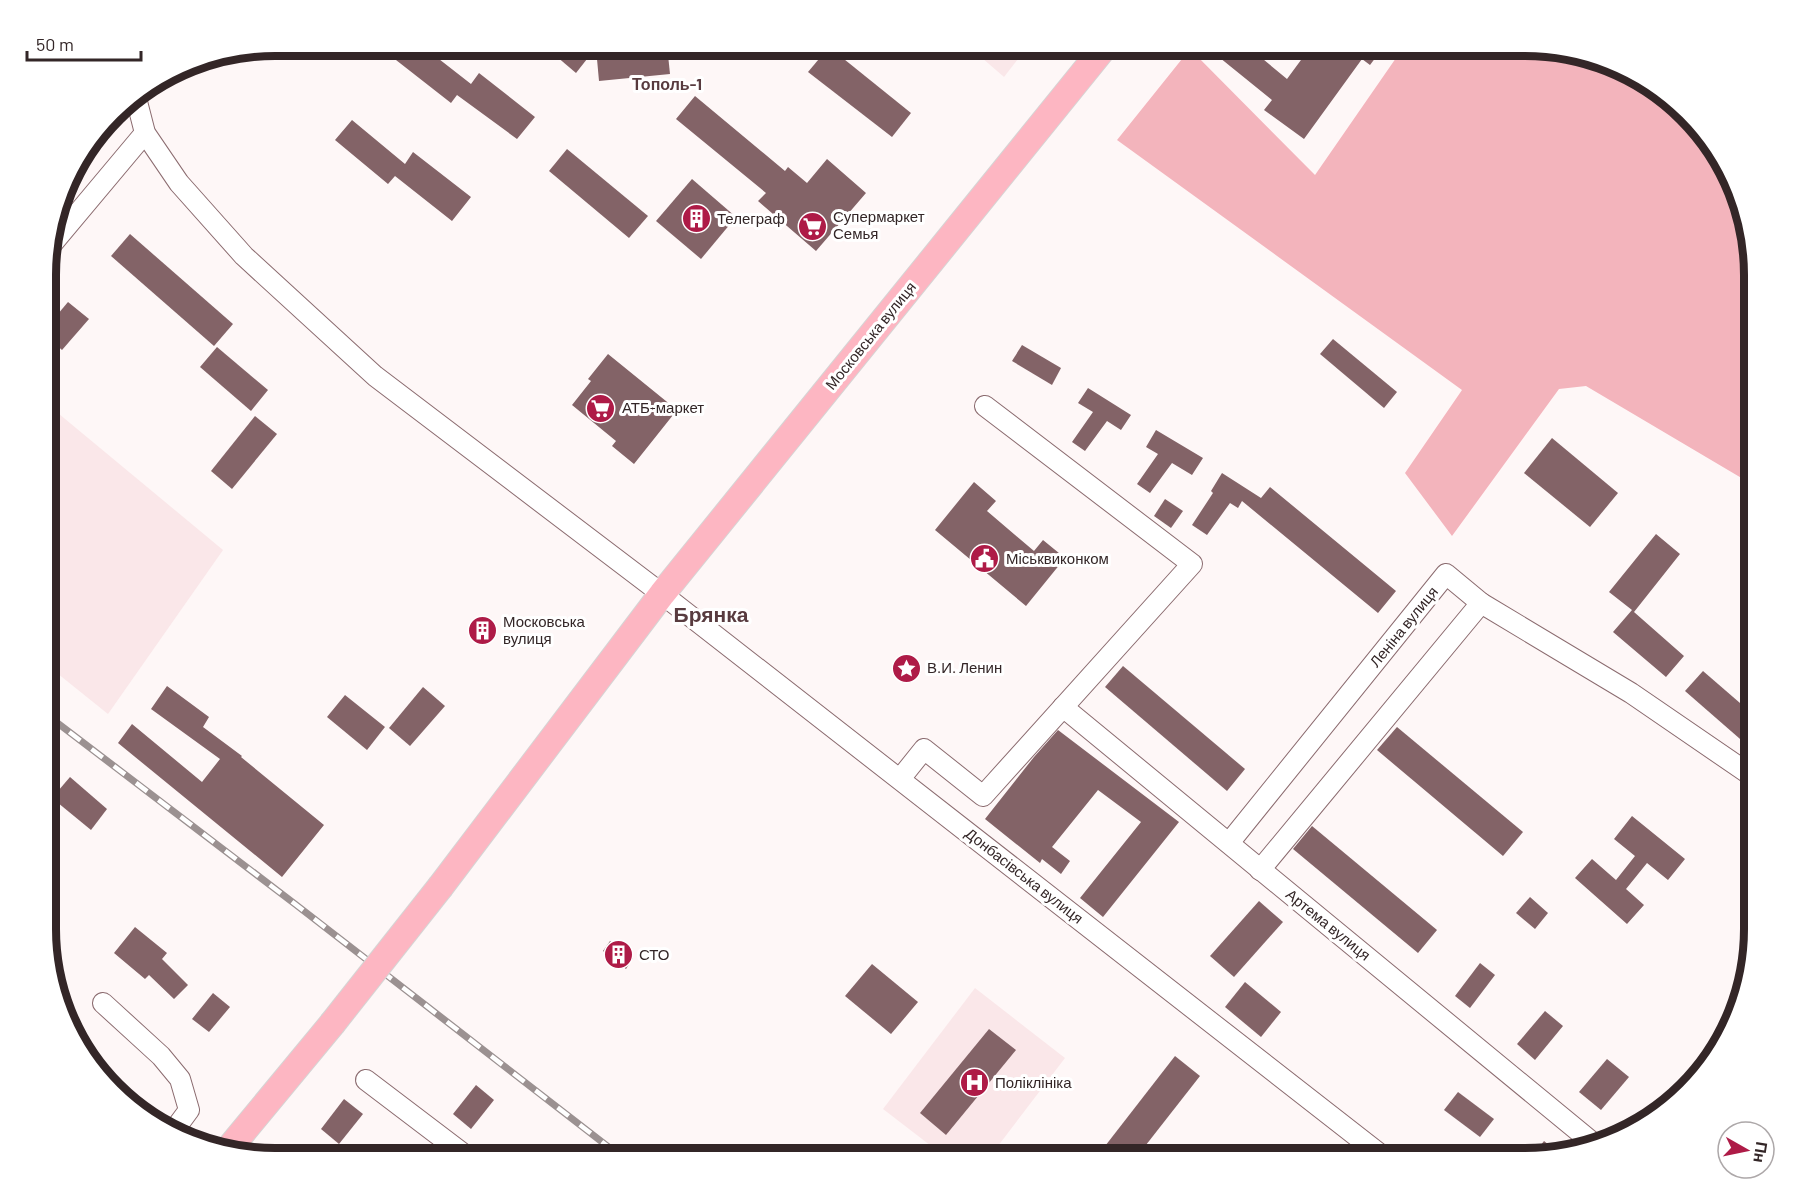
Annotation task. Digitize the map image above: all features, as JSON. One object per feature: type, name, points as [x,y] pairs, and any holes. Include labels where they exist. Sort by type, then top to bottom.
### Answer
[{"type":"main road","name":"Московська вулиця","points":[[233,1144],[441,886],[662,594],[1098,56]]},
{"type":"street","name":"Донбасівська вулиця","points":[[138,104],[145,133],[179,183],[244,256],[375,376],[662,594],[1372,1148]]},
{"type":"street","points":[[59,236],[145,133]]},
{"type":"street","points":[[900,780],[924,749],[983,796],[1192,564],[985,406]]},
{"type":"street","name":"Леніна вулиця","points":[[1229,843],[1446,574],[1481,603]]},
{"type":"street","points":[[1260,870],[1481,603],[1631,693],[1744,770]]},
{"type":"street","name":"Артема вулиця","points":[[1063,708],[1588,1139]]},
{"type":"street","points":[[103,1002],[161,1056],[180,1079],[189,1110],[177,1126]]},
{"type":"street","points":[[366,1080],[456,1148]]},
{"type":"shaded area","points":[[980,56],[1020,56],[1004,77]]},
{"type":"shaded area","points":[[1184,56],[1197,56],[1315,175],[1397,56],[1554,57],[1610,72],[1647,92],[1690,130],[1708,153],[1728,190],[1737,218],[1744,260],[1744,479],[1586,386],[1559,389],[1452,536],[1405,473],[1462,390],[1117,140]]},
{"type":"shaded area","points":[[56,411],[223,550],[108,714],[56,672]]},
{"type":"shaded area","name":"Поліклініка","points":[[975,988],[1065,1058],[996,1148],[934,1148],[883,1109]]},
{"type":"building","points":[[399,56],[435,56],[471,84],[479,73],[535,117],[517,139],[457,95],[451,103],[396,60]]},
{"type":"building","points":[[556,56],[589,56],[576,73]]},
{"type":"building","points":[[597,56],[668,56],[670,74],[599,81]]},
{"type":"building","points":[[821,56],[840,56],[911,113],[892,137],[808,72]]},
{"type":"building","points":[[1218,56],[1259,56],[1287,79],[1304,56],[1377,56],[1370,65],[1362,59],[1304,139],[1264,110],[1272,100]]},
{"type":"building","points":[[695,96],[785,171],[788,167],[807,183],[827,159],[866,193],[816,251],[758,201],[766,193],[676,119]]},
{"type":"building","points":[[352,120],[405,164],[413,152],[471,197],[452,221],[395,176],[388,184],[335,140]]},
{"type":"building","points":[[567,149],[648,216],[629,238],[549,171]]},
{"type":"building","name":"Телеграф","points":[[692,179],[736,217],[701,259],[656,221]]},
{"type":"building","points":[[130,234],[233,324],[214,346],[111,256]]},
{"type":"building","points":[[68,302],[89,319],[62,350],[56,345],[56,316]]},
{"type":"building","points":[[1333,339],[1397,392],[1384,408],[1320,354]]},
{"type":"building","points":[[1022,345],[1061,368],[1052,385],[1012,361]]},
{"type":"building","points":[[217,347],[268,390],[251,411],[200,367]]},
{"type":"building","points":[[608,354],[677,410],[634,464],[612,446],[616,441],[572,405],[591,381],[588,379]]},
{"type":"building","points":[[1088,388],[1131,415],[1121,430],[1107,421],[1085,451],[1072,442],[1093,412],[1078,403]]},
{"type":"building","points":[[255,416],[277,434],[232,489],[211,471]]},
{"type":"building","points":[[1156,430],[1203,458],[1192,475],[1172,463],[1150,493],[1137,484],[1158,454],[1146,447]]},
{"type":"building","points":[[1552,438],[1618,493],[1590,527],[1524,473]]},
{"type":"building","points":[[1222,473],[1261,498],[1270,487],[1396,591],[1378,613],[1242,501],[1238,508],[1230,503],[1207,535],[1192,525],[1213,493],[1211,491]]},
{"type":"building","points":[[974,482],[996,501],[987,511],[1034,551],[1043,540],[1065,558],[1026,606],[935,530]]},
{"type":"building","points":[[1165,499],[1183,511],[1171,528],[1154,516]]},
{"type":"building","points":[[1656,534],[1680,554],[1634,612],[1684,656],[1666,677],[1613,632],[1632,610],[1609,592]]},
{"type":"building","points":[[1123,666],[1245,769],[1227,791],[1105,687]]},
{"type":"building","points":[[1703,671],[1744,706],[1744,742],[1685,691]]},
{"type":"building","points":[[167,686],[209,717],[203,727],[242,756],[324,825],[282,877],[118,743],[132,724],[202,782],[220,759],[151,709]]},
{"type":"building","points":[[423,687],[445,706],[410,746],[389,728]]},
{"type":"building","points":[[345,695],[385,727],[367,750],[327,717]]},
{"type":"building","points":[[1397,727],[1523,832],[1503,856],[1377,750]]},
{"type":"building","points":[[1058,730],[1179,822],[1103,917],[1080,898],[1141,822],[1098,790],[1052,847],[1070,861],[1061,874],[1042,859],[1040,863],[985,819]]},
{"type":"building","points":[[70,777],[107,809],[91,830],[56,801],[56,793]]},
{"type":"building","points":[[1632,816],[1685,859],[1668,880],[1647,863],[1626,889],[1644,905],[1627,924],[1575,878],[1592,859],[1616,880],[1635,856],[1614,839]]},
{"type":"building","points":[[1312,826],[1437,930],[1418,953],[1293,849]]},
{"type":"building","points":[[1530,897],[1548,913],[1535,929],[1516,913]]},
{"type":"building","points":[[1259,901],[1283,922],[1234,977],[1210,956]]},
{"type":"building","points":[[135,927],[167,953],[162,959],[188,985],[174,999],[149,975],[145,979],[114,953]]},
{"type":"building","name":"СТО","points":[[610,941],[633,958],[626,969],[603,951]]},
{"type":"building","points":[[1480,963],[1495,975],[1470,1008],[1455,996]]},
{"type":"building","points":[[872,964],[918,1002],[891,1034],[845,996]]},
{"type":"building","points":[[1245,982],[1281,1012],[1261,1037],[1225,1007]]},
{"type":"building","points":[[213,993],[230,1007],[209,1032],[192,1019]]},
{"type":"building","points":[[1545,1011],[1563,1026],[1535,1060],[1517,1044]]},
{"type":"building","points":[[989,1029],[1016,1050],[946,1135],[920,1113]]},
{"type":"building","points":[[1175,1056],[1200,1076],[1144,1148],[1104,1148]]},
{"type":"building","points":[[1607,1059],[1629,1077],[1601,1110],[1579,1092]]},
{"type":"building","points":[[476,1085],[494,1100],[471,1129],[453,1114]]},
{"type":"building","points":[[1458,1092],[1494,1119],[1480,1137],[1444,1110]]},
{"type":"building","points":[[344,1099],[363,1114],[339,1144],[321,1129]]},
{"type":"building","points":[[1544,1141],[1552,1147],[1540,1148]]},
{"type":"railway","points":[[56,722],[610,1148]]},
{"type":"place","name":"Телеграф","points":[[696,219]]},
{"type":"place","name":"Супермаркет Семья","points":[[812,226]]},
{"type":"place","name":"АТБ-маркет","points":[[601,408]]},
{"type":"place","name":"Міськвиконком","points":[[985,559]]},
{"type":"place","name":"Московська вулиця","points":[[482,631]]},
{"type":"place","name":"В.И. Ленин","points":[[906,668]]},
{"type":"place","name":"СТО","points":[[618,955]]},
{"type":"place","name":"Поліклініка","points":[[974,1083]]},
{"type":"district","name":"Тополь-1","points":[[667,84]]},
{"type":"district","name":"Брянка","points":[[711,615]]}]
